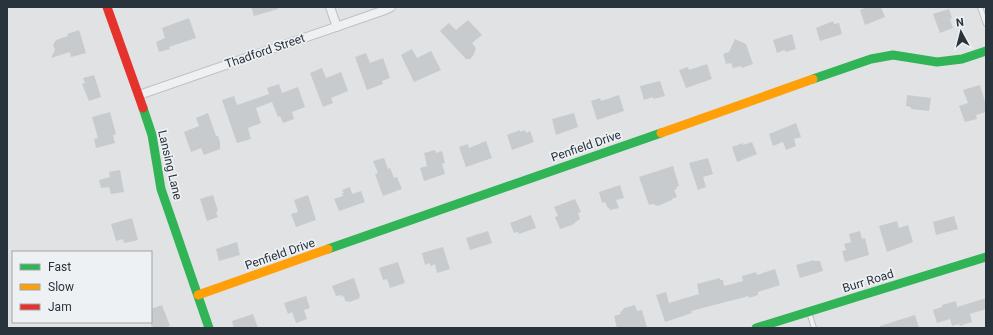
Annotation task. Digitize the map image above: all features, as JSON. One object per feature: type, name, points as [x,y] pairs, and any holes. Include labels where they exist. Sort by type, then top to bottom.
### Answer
[{"type":"street","name":"Lansing Lane","points":[[107,7],[152,135],[161,189],[209,328]]},
{"type":"street","points":[[330,7],[337,27]]},
{"type":"street","name":"Thadford Street","points":[[139,95],[391,7]]},
{"type":"street","name":"Penfield Drive","points":[[198,295],[871,59],[893,55],[937,62],[962,59],[986,51]]},
{"type":"street","name":"Burr Road","points":[[756,328],[986,257]]},
{"type":"lane","points":[[980,7],[986,24]]},
{"type":"lane","points":[[808,312],[814,328]]},
{"type":"building","points":[[251,7],[277,7],[278,9],[254,16]]},
{"type":"building","points":[[867,7],[881,7],[885,17],[865,25],[860,10]]},
{"type":"building","points":[[949,9],[953,28],[940,33],[933,14]]},
{"type":"building","points":[[189,18],[196,38],[159,52],[156,42],[165,38],[162,28]]},
{"type":"building","points":[[468,20],[482,35],[472,43],[476,48],[473,56],[470,59],[466,59],[440,31],[449,23],[456,30]]},
{"type":"building","points":[[833,21],[834,24],[839,23],[842,34],[820,41],[816,28]]},
{"type":"building","points":[[79,30],[86,53],[71,57],[70,52],[51,58],[55,50],[53,45],[56,40]]},
{"type":"building","points":[[792,34],[796,49],[786,52],[784,50],[777,53],[773,40]]},
{"type":"building","points":[[735,39],[746,44],[753,64],[742,68],[741,66],[733,68],[731,63],[726,64],[723,54],[729,52]]},
{"type":"building","points":[[412,49],[417,58],[431,51],[441,70],[414,82],[401,55]]},
{"type":"building","points":[[366,53],[370,63],[383,58],[390,78],[382,81],[383,84],[367,90],[355,57]]},
{"type":"building","points":[[707,64],[712,79],[686,88],[679,70],[688,67],[689,70]]},
{"type":"building","points":[[322,68],[326,78],[341,72],[348,91],[331,98],[333,103],[323,107],[310,73]]},
{"type":"building","points":[[94,75],[101,97],[89,101],[82,84],[85,83],[83,78]]},
{"type":"building","points":[[660,81],[665,96],[653,99],[653,97],[644,100],[640,86]]},
{"type":"building","points":[[279,84],[282,93],[298,87],[305,107],[292,112],[294,119],[283,123],[280,116],[278,117],[272,102],[256,108],[261,123],[248,128],[251,139],[237,143],[222,100],[234,96],[237,105],[269,94],[267,88]]},
{"type":"building","points":[[980,85],[986,105],[986,112],[976,115],[977,119],[965,122],[959,106],[968,103],[963,90]]},
{"type":"building","points":[[619,95],[624,111],[597,120],[591,101],[600,98],[601,101]]},
{"type":"building","points":[[907,95],[931,98],[929,111],[911,109],[911,107],[906,106]]},
{"type":"building","points":[[110,112],[116,134],[113,135],[115,143],[96,148],[94,139],[98,138],[92,117]]},
{"type":"building","points":[[208,113],[216,136],[218,136],[220,142],[220,149],[204,155],[201,148],[191,152],[184,132],[199,126],[196,118]]},
{"type":"building","points":[[574,113],[578,127],[556,135],[552,119]]},
{"type":"building","points":[[796,123],[801,137],[794,139],[796,146],[786,150],[783,142],[773,146],[769,134]]},
{"type":"building","points":[[520,130],[520,132],[525,130],[526,133],[530,131],[534,142],[512,150],[507,135]]},
{"type":"building","points":[[486,141],[492,158],[466,167],[459,147],[468,144],[469,148]]},
{"type":"building","points":[[752,142],[757,154],[737,162],[732,147],[743,143],[743,145]]},
{"type":"building","points":[[435,150],[436,153],[442,151],[445,163],[442,164],[445,174],[424,181],[420,168],[427,166],[424,153]]},
{"type":"building","points":[[384,158],[388,169],[390,168],[394,178],[397,177],[402,189],[383,196],[375,174],[378,173],[373,161]]},
{"type":"building","points":[[708,158],[713,174],[703,177],[706,187],[698,190],[689,163]]},
{"type":"building","points":[[673,166],[679,186],[674,190],[677,197],[658,206],[652,204],[649,205],[639,177]]},
{"type":"building","points":[[120,170],[124,192],[111,194],[109,187],[101,188],[99,180],[110,177],[109,172]]},
{"type":"building","points":[[620,185],[624,198],[616,200],[619,208],[610,210],[605,202],[602,203],[599,192]]},
{"type":"building","points":[[350,187],[352,194],[361,191],[365,202],[339,211],[334,199],[343,196],[342,193],[344,193],[342,190]]},
{"type":"building","points":[[213,195],[218,211],[216,212],[218,217],[207,221],[200,199]]},
{"type":"building","points":[[308,195],[316,220],[296,227],[291,214],[298,212],[294,200]]},
{"type":"building","points":[[575,199],[581,212],[578,213],[580,219],[572,225],[560,229],[555,217],[558,216],[554,207]]},
{"type":"building","points":[[531,215],[536,228],[519,234],[518,232],[514,233],[510,223]]},
{"type":"building","points":[[954,216],[958,229],[936,235],[933,222]]},
{"type":"building","points":[[132,218],[138,240],[124,243],[123,239],[116,241],[111,224]]},
{"type":"building","points":[[897,221],[899,228],[908,225],[913,242],[887,252],[879,226]]},
{"type":"building","points":[[488,231],[492,243],[470,250],[466,238]]},
{"type":"building","points":[[860,231],[862,239],[865,238],[869,255],[845,262],[842,251],[846,250],[844,244],[851,242],[849,234]]},
{"type":"building","points":[[237,242],[240,255],[219,261],[216,249]]},
{"type":"building","points":[[443,247],[450,269],[437,273],[435,264],[431,266],[429,263],[425,265],[422,253]]},
{"type":"building","points":[[814,260],[820,261],[823,271],[800,278],[796,265]]},
{"type":"building","points":[[398,262],[405,283],[390,288],[387,279],[383,280],[379,268]]},
{"type":"building","points":[[775,269],[780,285],[758,292],[758,295],[749,298],[748,296],[691,311],[692,313],[665,322],[656,295],[666,292],[669,303],[699,294],[697,284],[720,278],[720,280],[723,280],[724,286],[743,281],[742,276],[756,272],[757,275]]},
{"type":"building","points":[[354,278],[360,298],[350,302],[345,301],[344,296],[336,296],[332,286]]},
{"type":"building","points":[[306,296],[310,308],[304,310],[307,319],[296,323],[292,312],[288,314],[284,303]]},
{"type":"building","points":[[986,298],[986,309],[970,314],[972,322],[960,326],[959,324],[952,326],[950,319],[937,323],[933,310],[942,307],[942,305],[956,301],[957,307]]},
{"type":"building","points":[[162,305],[170,326],[152,328],[152,309]]},
{"type":"building","points":[[635,305],[637,311],[642,310],[647,328],[617,328],[614,316],[621,314],[620,312],[624,308]]},
{"type":"building","points":[[253,314],[258,328],[234,328],[232,321]]},
{"type":"building","points":[[915,315],[919,328],[880,328],[880,326]]},
{"type":"traffic: fast","points":[[813,79],[871,59],[893,55],[937,62],[962,59],[986,51]]},
{"type":"traffic: fast","points":[[143,108],[152,135],[161,189],[209,328]]},
{"type":"traffic: fast","points":[[328,249],[661,133]]},
{"type":"traffic: fast","points":[[756,328],[986,257]]},
{"type":"traffic: slow","points":[[661,133],[813,79]]},
{"type":"traffic: slow","points":[[198,295],[328,249]]},
{"type":"traffic: jam","points":[[107,7],[143,108]]}]
